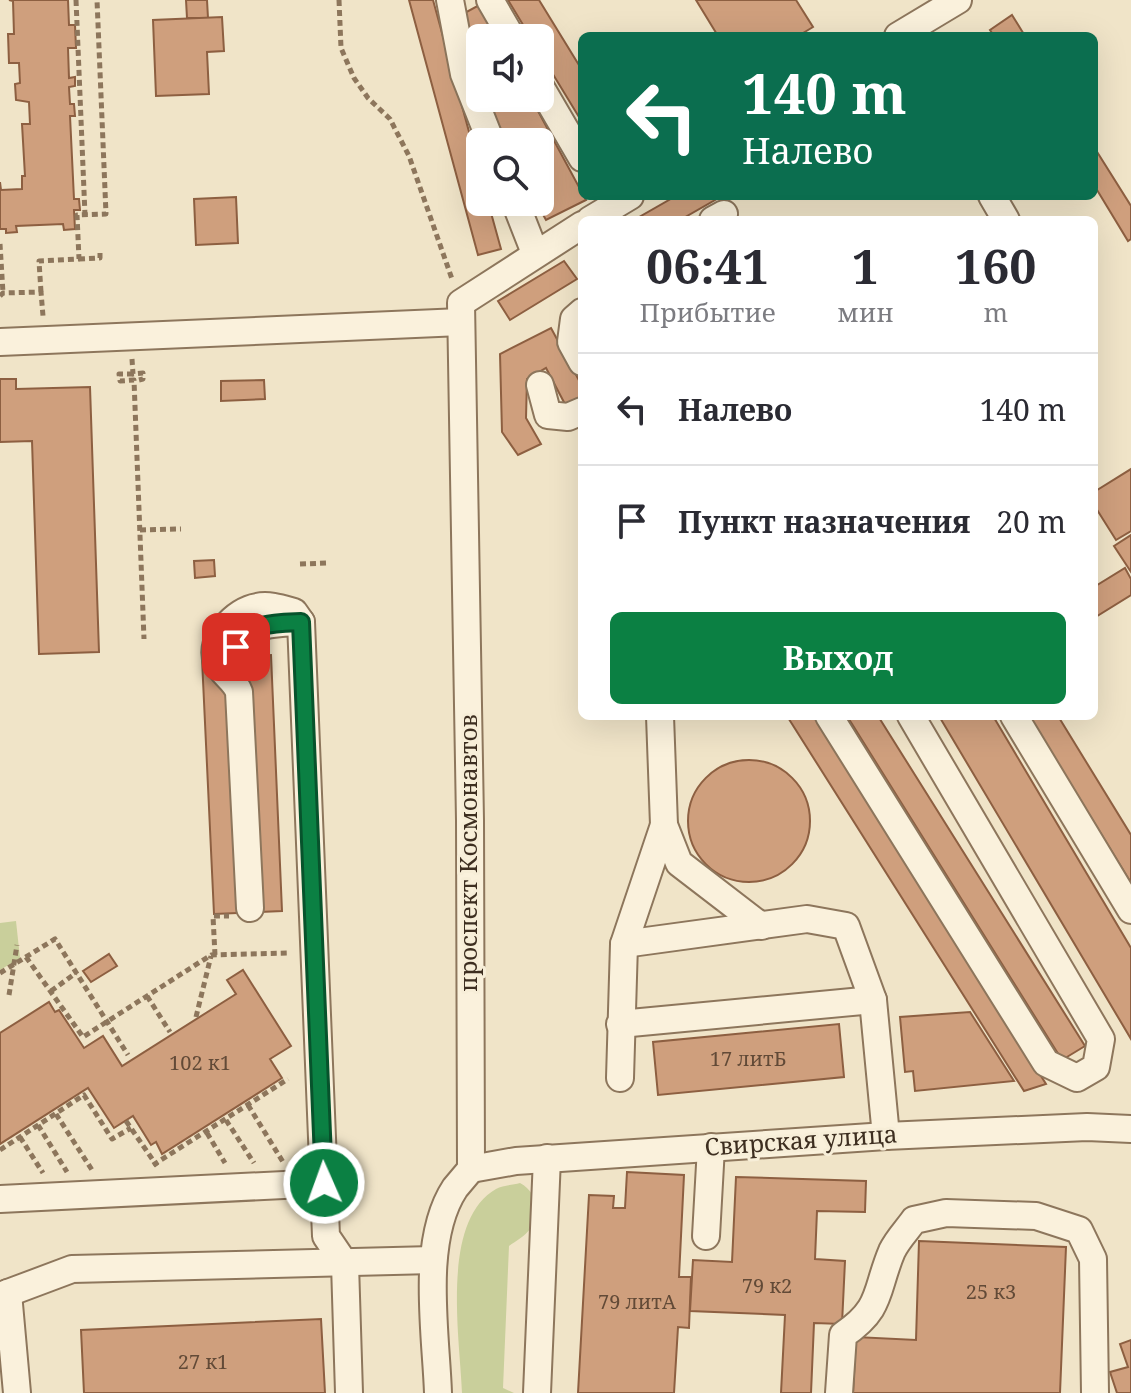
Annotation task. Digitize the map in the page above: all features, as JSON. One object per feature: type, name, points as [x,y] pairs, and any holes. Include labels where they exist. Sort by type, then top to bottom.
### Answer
[{"type":"street","points":[[450,0],[464,74],[485,128]]},
{"type":"street","points":[[490,0],[504,24]]},
{"type":"street","points":[[905,32],[958,0]]},
{"type":"street","points":[[554,110],[578,151]]},
{"type":"street","points":[[597,216],[623,200]]},
{"type":"street","points":[[520,216],[535,253]]},
{"type":"street","points":[[0,342],[461,312],[535,253],[578,227]]},
{"type":"street","name":"проспект Космонавтов","points":[[461,312],[470,836],[471,1169]]},
{"type":"street","points":[[578,316],[574,319],[571,342],[578,355]]},
{"type":"street","points":[[540,385],[548,415],[568,417],[578,413]]},
{"type":"street","points":[[250,908],[239,692],[237,685],[218,665],[217,647],[228,625],[238,614],[256,607],[270,606],[294,612],[301,622],[326,1236],[345,1264],[349,1393]]},
{"type":"street","points":[[235,655],[241,639],[250,630],[271,624],[301,622]]},
{"type":"street","points":[[660,720],[664,825],[679,863],[761,926]]},
{"type":"street","points":[[832,720],[1046,1063],[1077,1078],[1096,1067],[1101,1039],[913,720]]},
{"type":"street","points":[[1016,720],[1131,910]]},
{"type":"street","points":[[620,1078],[624,944],[664,825]]},
{"type":"street","points":[[624,944],[807,919],[846,926],[873,1000],[886,1136]]},
{"type":"street","points":[[620,1024],[873,1000]]},
{"type":"street","name":"Свирская улица","points":[[471,1169],[547,1158],[886,1136],[1087,1127],[1131,1129]]},
{"type":"street","points":[[706,1236],[711,1147]]},
{"type":"street","points":[[537,1393],[547,1158]]},
{"type":"street","points":[[438,1393],[433,1260],[442,1221],[454,1190],[471,1169]]},
{"type":"street","points":[[0,1199],[324,1183]]},
{"type":"street","points":[[839,1393],[843,1335],[860,1324],[876,1304],[893,1249],[914,1220],[946,1213],[1036,1216],[1079,1230],[1093,1259],[1095,1393]]},
{"type":"street","points":[[17,1393],[4,1294],[72,1269],[433,1260]]},
{"type":"path","points":[[76,0],[85,215]]},
{"type":"path","points":[[79,259],[77,215],[106,214],[97,0]]},
{"type":"path","points":[[339,0],[341,48],[354,78],[368,98],[390,119],[409,156],[461,312]]},
{"type":"path","points":[[0,244],[1,295],[41,292]]},
{"type":"path","points":[[57,315],[42,316],[39,261],[100,258],[100,250]]},
{"type":"path","points":[[132,353],[133,374]]},
{"type":"path","points":[[139,380],[143,379],[143,373],[119,374],[120,381],[134,380],[144,639]]},
{"type":"path","points":[[140,530],[181,529]]},
{"type":"path","points":[[300,564],[329,563]]},
{"type":"path","points":[[196,1017],[213,955],[213,916],[221,916]]},
{"type":"path","points":[[0,973],[55,939],[128,1055]]},
{"type":"path","points":[[9,995],[17,945]]},
{"type":"path","points":[[26,957],[83,1037],[213,955],[295,953]]},
{"type":"path","points":[[51,991],[76,973]]},
{"type":"path","points":[[147,996],[170,1032]]},
{"type":"path","points":[[142,1172],[288,1079]]},
{"type":"path","points":[[0,1150],[84,1095],[112,1139],[131,1128]]},
{"type":"path","points":[[248,1105],[285,1166]]},
{"type":"path","points":[[56,1114],[95,1174]]},
{"type":"path","points":[[226,1120],[256,1167]]},
{"type":"path","points":[[38,1125],[70,1176]]},
{"type":"path","points":[[207,1133],[228,1168]]},
{"type":"path","points":[[20,1137],[45,1177]]},
{"type":"green space","points":[[16,921],[20,958],[0,970],[0,923]]},
{"type":"green space","points":[[520,1183],[534,1197],[536,1209],[530,1229],[509,1246],[503,1388],[514,1393],[462,1393],[457,1282],[467,1227],[478,1205],[496,1189]]},
{"type":"building","points":[[9,0],[68,0],[69,25],[75,25],[76,48],[68,48],[69,78],[75,77],[75,86],[69,87],[70,104],[74,104],[75,116],[70,116],[74,199],[79,199],[80,210],[74,210],[75,229],[64,230],[63,224],[16,226],[17,232],[6,233],[6,229],[0,229],[0,182],[1,190],[22,189],[22,176],[25,176],[22,124],[30,124],[29,102],[16,100],[15,84],[20,83],[19,63],[9,63],[8,34],[14,34],[13,1]]},
{"type":"building","points":[[186,0],[207,0],[208,18],[187,18]]},
{"type":"building","points":[[409,0],[433,0],[468,128],[466,211]]},
{"type":"building","points":[[508,0],[539,0],[554,24],[523,24]]},
{"type":"building","points":[[696,0],[796,0],[813,27],[805,32],[716,32]]},
{"type":"building","points":[[481,4],[492,24],[466,24],[461,15]]},
{"type":"building","points":[[1012,15],[1023,32],[991,32]]},
{"type":"building","points":[[222,17],[224,51],[207,52],[209,94],[156,96],[153,20]]},
{"type":"building","points":[[554,24],[578,63],[578,115],[554,76]]},
{"type":"building","points":[[488,112],[539,112],[547,128],[497,128]]},
{"type":"building","points":[[554,141],[578,185],[578,200],[586,200],[554,216]]},
{"type":"building","points":[[1098,153],[1131,206],[1131,239],[1128,241],[1098,192]]},
{"type":"building","points":[[236,197],[238,243],[196,245],[194,199]]},
{"type":"building","points":[[669,200],[715,200],[687,216],[641,216]]},
{"type":"building","points":[[467,216],[492,216],[501,249],[478,255]]},
{"type":"building","points":[[564,261],[577,279],[510,320],[498,301]]},
{"type":"building","points":[[551,328],[578,379],[578,399],[566,406],[546,368],[527,379],[526,418],[541,444],[518,455],[502,432],[500,354]]},
{"type":"building","points":[[0,379],[16,379],[16,389],[90,387],[99,652],[39,654],[32,441],[0,442]]},
{"type":"building","points":[[264,380],[265,399],[221,401],[221,381]]},
{"type":"building","points":[[1131,469],[1131,531],[1116,540],[1098,511],[1098,490]]},
{"type":"building","points":[[1131,535],[1131,572],[1114,546]]},
{"type":"building","points":[[214,560],[215,576],[195,578],[194,561]]},
{"type":"building","points":[[1125,568],[1131,579],[1131,595],[1098,616],[1098,585]]},
{"type":"building","points":[[271,655],[282,911],[214,914],[202,659]]},
{"type":"building","points":[[790,720],[817,720],[1046,1084],[1024,1091]]},
{"type":"building","points":[[850,720],[881,720],[1085,1046],[1062,1060]]},
{"type":"building","points":[[941,720],[995,720],[1131,948],[1131,1039]]},
{"type":"building","points":[[1031,720],[1060,720],[1131,835],[1131,883]]},
{"type":"building","points":[[749,760],[773,764],[792,778],[806,797],[810,821],[806,845],[792,864],[773,878],[749,882],[725,878],[706,864],[692,845],[688,821],[692,797],[706,778],[725,764]]},
{"type":"building","points":[[109,954],[117,966],[91,982],[83,971]]},
{"type":"building","points":[[243,970],[291,1046],[270,1059],[282,1078],[162,1154],[156,1142],[151,1145],[133,1116],[114,1128],[88,1088],[0,1144],[0,1033],[49,1002],[55,1012],[59,1010],[84,1048],[103,1036],[122,1066],[236,994],[227,980]]},
{"type":"building","points":[[970,1012],[1014,1081],[915,1091],[913,1071],[905,1072],[900,1017]]},
{"type":"building","points":[[839,1024],[844,1077],[658,1095],[653,1042]]},
{"type":"building","points":[[627,1172],[684,1175],[679,1277],[691,1277],[689,1328],[678,1327],[674,1393],[578,1393],[589,1195],[614,1196],[613,1208],[625,1208]]},
{"type":"building","points":[[736,1177],[866,1181],[865,1212],[817,1211],[815,1259],[845,1261],[842,1324],[814,1323],[811,1393],[781,1393],[785,1315],[690,1311],[693,1260],[732,1262]]},
{"type":"building","points":[[919,1241],[1066,1247],[1060,1393],[853,1393],[856,1337],[916,1340]]},
{"type":"building","points":[[321,1319],[325,1393],[84,1393],[81,1330]]},
{"type":"building","points":[[1131,1340],[1131,1393],[1117,1393],[1110,1372],[1128,1367],[1120,1344]]},
{"type":"route","points":[[236,647],[250,630],[271,624],[301,622],[324,1183]]}]
